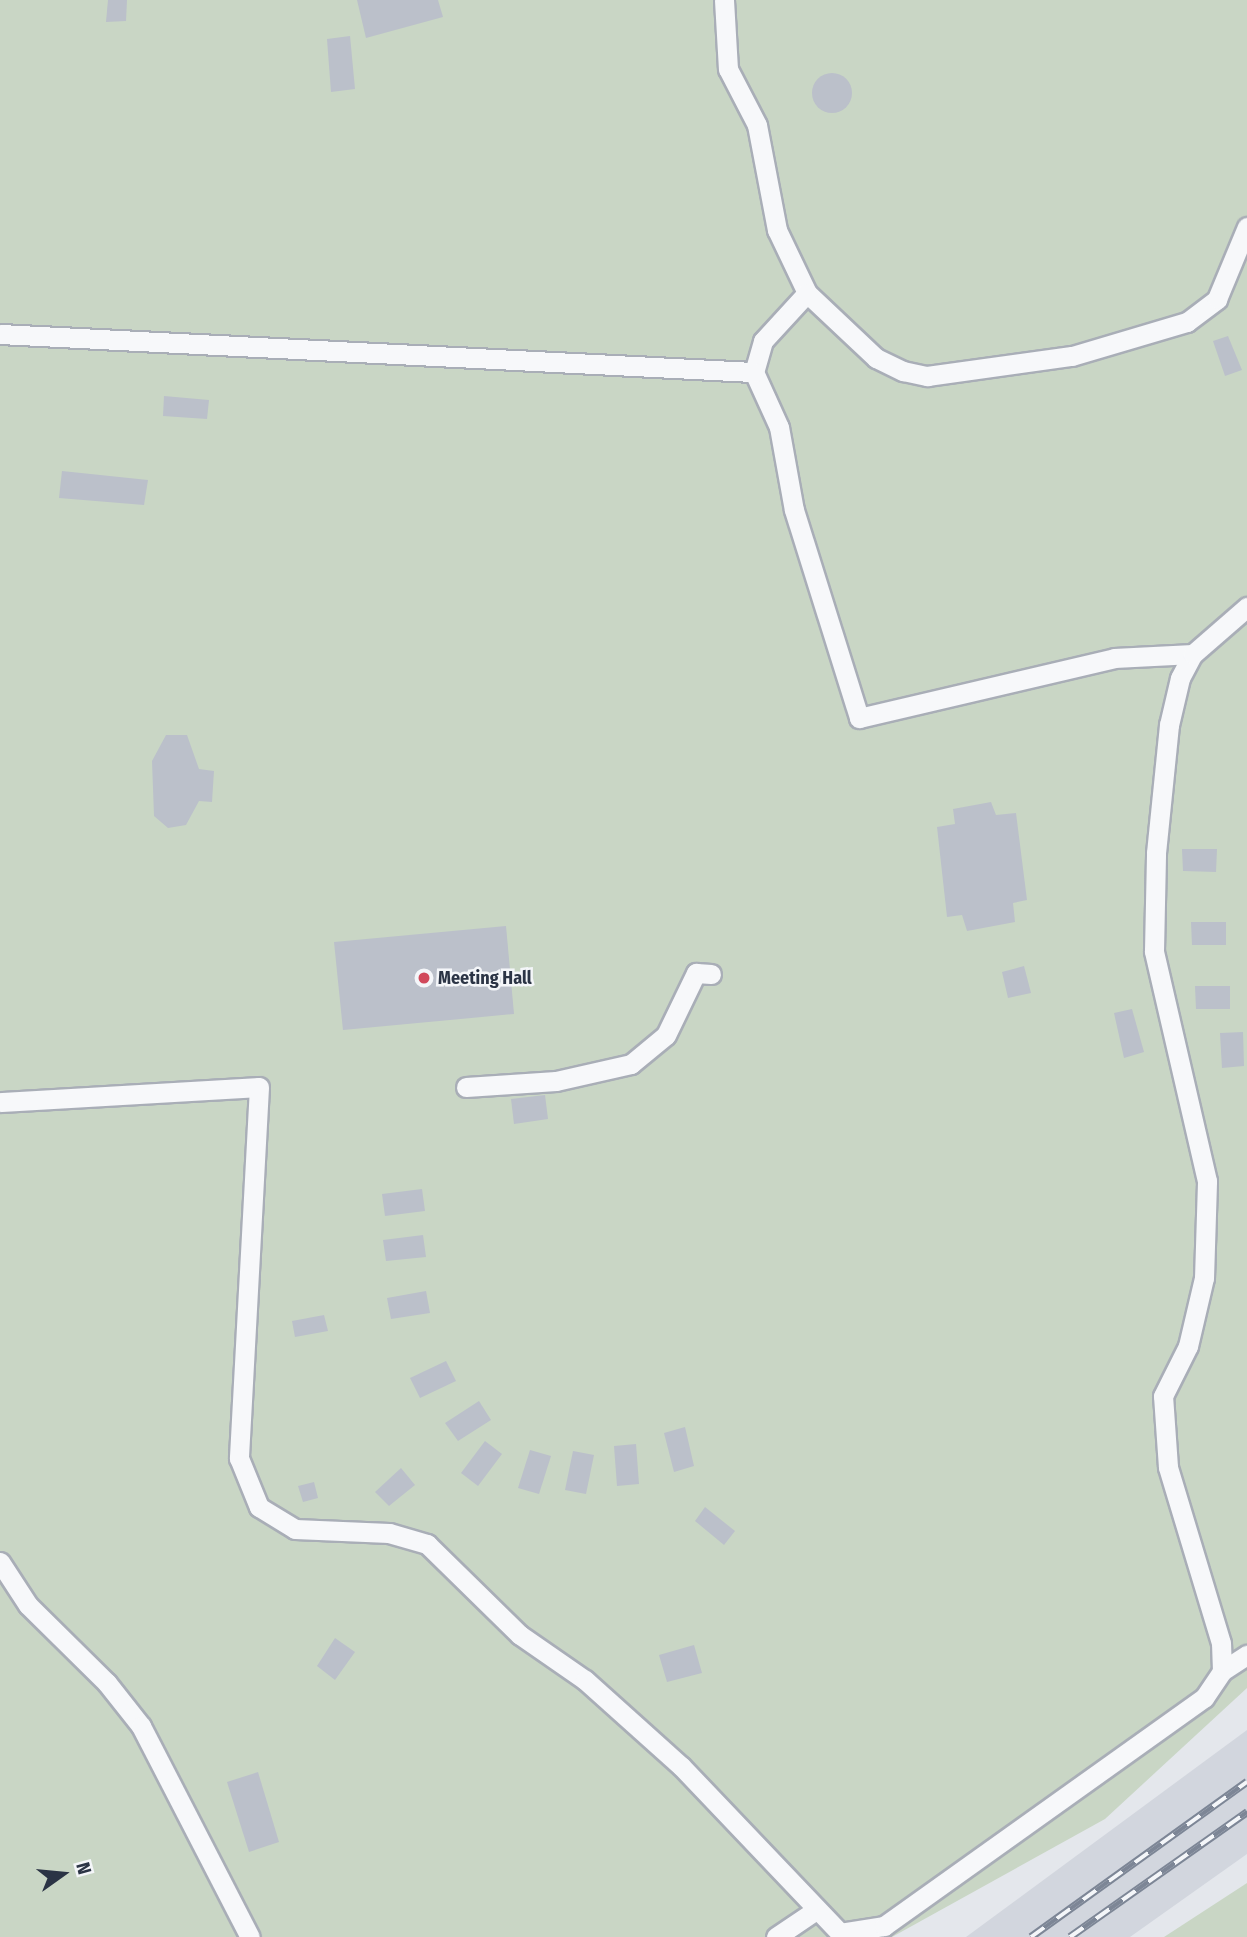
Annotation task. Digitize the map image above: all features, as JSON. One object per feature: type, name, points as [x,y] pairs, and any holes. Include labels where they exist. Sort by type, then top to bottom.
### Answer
[{"type":"street","points":[[724,0],[728,69],[757,125],[778,230],[807,293],[876,358],[902,372],[957,374],[1072,356],[1187,322],[1217,299],[1247,227]]},
{"type":"street","points":[[807,293],[763,341],[754,372],[779,427],[794,510],[859,718],[1114,657],[1193,654]]},
{"type":"street","points":[[0,334],[754,372]]},
{"type":"street","points":[[1222,1671],[1221,1643],[1168,1467],[1163,1396],[1188,1346],[1204,1278],[1207,1181],[1154,951],[1156,853],[1169,725],[1180,678],[1193,654],[1247,607]]},
{"type":"street","points":[[466,1087],[556,1081],[631,1064],[666,1035],[696,973],[711,974]]},
{"type":"street","points":[[0,1102],[258,1087],[239,1458],[259,1507],[295,1529],[388,1533],[427,1544],[520,1635],[585,1680],[681,1766],[842,1935],[884,1926],[1204,1698],[1222,1671],[1247,1655]]},
{"type":"street","points":[[0,1562],[28,1605],[107,1683],[141,1726],[250,1937]]},
{"type":"street","points":[[776,1937],[816,1910]]},
{"type":"shaded area","points":[[1247,1730],[1247,1854],[1130,1937],[966,1937]]},
{"type":"green space","points":[[0,0],[1247,0],[1247,1688],[1105,1819],[892,1937],[0,1937]]},
{"type":"green space","points":[[1247,1883],[1247,1937],[1164,1937]]},
{"type":"building","points":[[108,0],[127,0],[126,21],[106,22]]},
{"type":"building","points":[[357,0],[438,0],[443,17],[366,38]]},
{"type":"building","points":[[350,36],[355,89],[331,92],[327,39]]},
{"type":"building","points":[[832,73],[846,79],[852,93],[846,107],[832,113],[818,107],[812,93],[818,79]]},
{"type":"building","points":[[1228,336],[1242,370],[1225,376],[1213,341]]},
{"type":"building","points":[[164,396],[209,400],[207,419],[163,416]]},
{"type":"building","points":[[62,471],[148,480],[144,505],[59,498]]},
{"type":"building","points":[[166,735],[187,735],[199,769],[214,771],[212,802],[199,801],[186,825],[168,828],[154,816],[152,761]]},
{"type":"building","points":[[991,802],[996,815],[1016,813],[1027,900],[1013,903],[1015,922],[967,931],[962,915],[947,917],[937,827],[955,824],[953,809]]},
{"type":"building","points":[[1182,849],[1217,849],[1216,872],[1183,871]]},
{"type":"building","points":[[1191,922],[1226,922],[1226,945],[1192,945]]},
{"type":"building","name":"Meeting Hall","points":[[506,926],[514,1014],[343,1030],[334,942]]},
{"type":"building","points":[[1024,966],[1031,993],[1008,998],[1002,972]]},
{"type":"building","points":[[1195,986],[1230,986],[1230,1009],[1196,1009]]},
{"type":"building","points":[[1132,1009],[1144,1052],[1124,1058],[1114,1013]]},
{"type":"building","points":[[1243,1032],[1244,1066],[1222,1068],[1220,1033]]},
{"type":"building","points":[[545,1095],[548,1119],[514,1124],[511,1099]]},
{"type":"building","points":[[422,1189],[425,1211],[385,1216],[382,1194]]},
{"type":"building","points":[[423,1235],[426,1257],[386,1261],[383,1240]]},
{"type":"building","points":[[426,1291],[430,1313],[391,1319],[387,1298]]},
{"type":"building","points":[[324,1315],[328,1331],[295,1337],[292,1321]]},
{"type":"building","points":[[446,1361],[456,1381],[420,1398],[410,1378]]},
{"type":"building","points":[[479,1401],[491,1420],[458,1441],[445,1423]]},
{"type":"building","points":[[685,1427],[694,1466],[674,1472],[664,1433]]},
{"type":"building","points":[[485,1441],[502,1454],[478,1486],[461,1473]]},
{"type":"building","points":[[636,1444],[639,1484],[617,1486],[614,1446]]},
{"type":"building","points":[[530,1450],[551,1456],[539,1494],[518,1488]]},
{"type":"building","points":[[573,1451],[594,1455],[586,1494],[565,1490]]},
{"type":"building","points":[[401,1468],[415,1485],[389,1506],[375,1492]]},
{"type":"building","points":[[314,1482],[318,1498],[303,1502],[298,1486]]},
{"type":"building","points":[[705,1507],[735,1531],[724,1545],[695,1521]]},
{"type":"building","points":[[335,1638],[355,1652],[335,1680],[317,1666]]},
{"type":"building","points":[[694,1645],[702,1673],[667,1682],[659,1655]]},
{"type":"building","points":[[258,1772],[279,1842],[249,1852],[227,1782]]},
{"type":"railway","points":[[1031,1937],[1247,1782]]},
{"type":"railway","points":[[1070,1937],[1247,1812]]},
{"type":"place","name":"Meeting Hall","points":[[424,978]]}]
